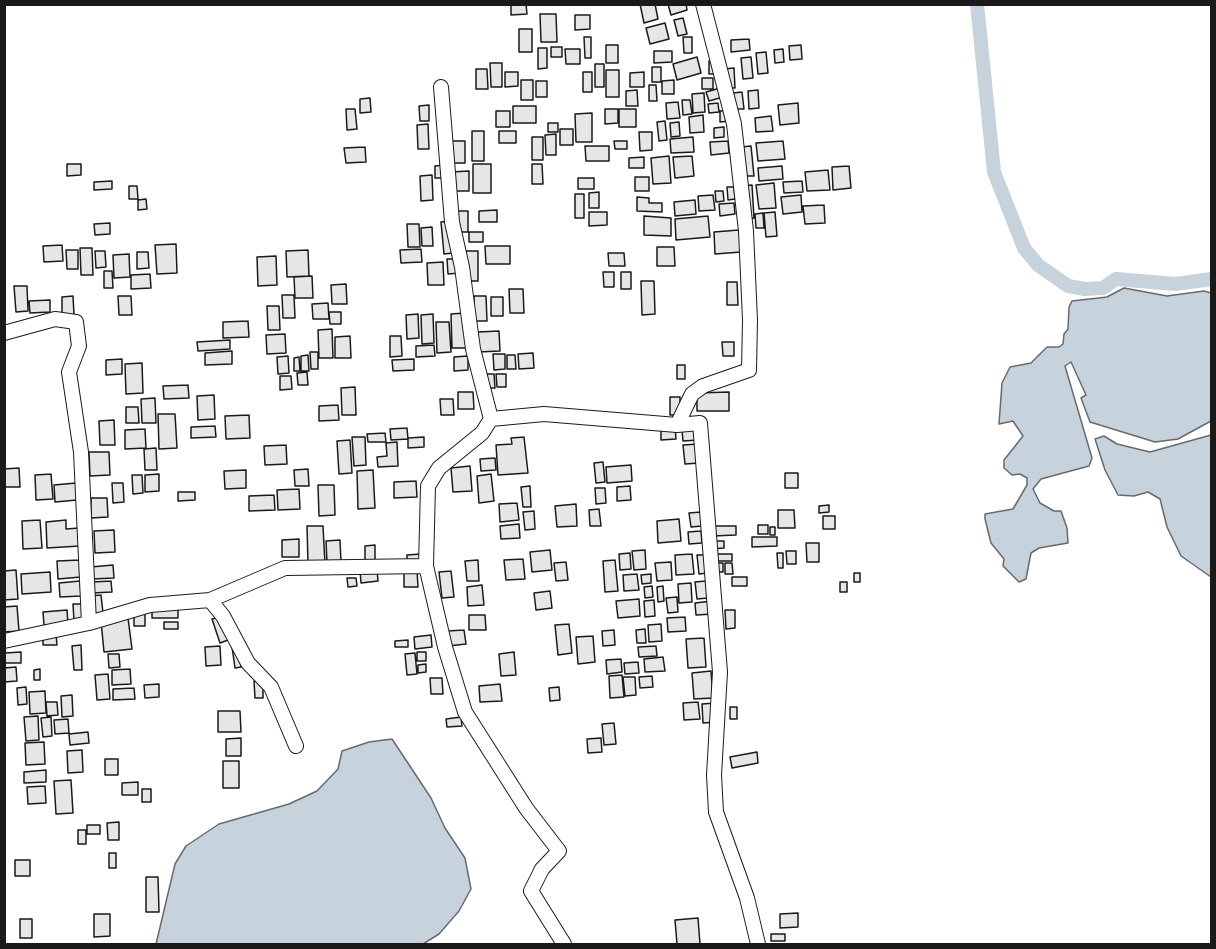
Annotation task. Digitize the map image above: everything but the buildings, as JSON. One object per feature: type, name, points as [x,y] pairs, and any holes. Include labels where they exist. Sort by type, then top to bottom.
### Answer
[{"type":"street","points":[[678,425],[692,394],[703,386],[749,370],[750,320],[746,231],[734,124],[703,4]]},
{"type":"street","points":[[441,87],[452,222],[462,267],[473,349],[491,419],[482,433],[439,468],[428,486],[426,566],[445,647],[465,712],[526,808],[559,851],[542,869],[531,891],[564,945]]},
{"type":"street","points":[[4,333],[55,319],[76,322],[79,346],[69,372],[81,452],[89,623]]},
{"type":"street","points":[[491,419],[544,414],[678,425],[700,423],[720,672],[719,725],[714,775],[716,812],[747,898],[758,945]]},
{"type":"street","points":[[4,641],[89,623],[150,605],[210,600],[285,568],[426,566]]},
{"type":"street","points":[[210,600],[223,616],[248,663],[271,687],[296,746]]},
{"type":"shaded area","points":[[1124,288],[1167,296],[1204,291],[1211,293],[1211,421],[1178,439],[1155,442],[1090,422],[1081,398],[1086,395],[1071,362],[1065,366],[1092,458],[1089,466],[1041,479],[1033,489],[1040,503],[1054,511],[1061,511],[1067,528],[1068,543],[1039,548],[1031,553],[1026,579],[1019,582],[1003,566],[1004,559],[991,543],[985,519],[985,514],[1013,509],[1027,485],[1027,478],[1020,474],[1012,475],[1004,468],[1004,460],[1023,436],[1013,421],[999,424],[1002,383],[1010,367],[1031,363],[1047,347],[1059,347],[1063,344],[1064,334],[1068,329],[1069,307],[1072,301],[1107,297]]},
{"type":"shaded area","points":[[1211,435],[1211,577],[1181,556],[1167,527],[1160,499],[1148,492],[1134,496],[1118,495],[1105,470],[1095,439],[1104,436],[1117,444],[1150,452]]},
{"type":"shaded area","points":[[392,739],[431,798],[445,828],[465,858],[471,889],[459,911],[439,934],[423,944],[156,944],[175,864],[186,846],[219,824],[289,804],[317,791],[338,769],[342,751],[369,742]]},
{"type":"waterway","points":[[977,4],[994,172],[1024,248],[1038,265],[1068,286],[1085,289],[1103,288],[1116,279],[1175,284],[1212,279]]}]
